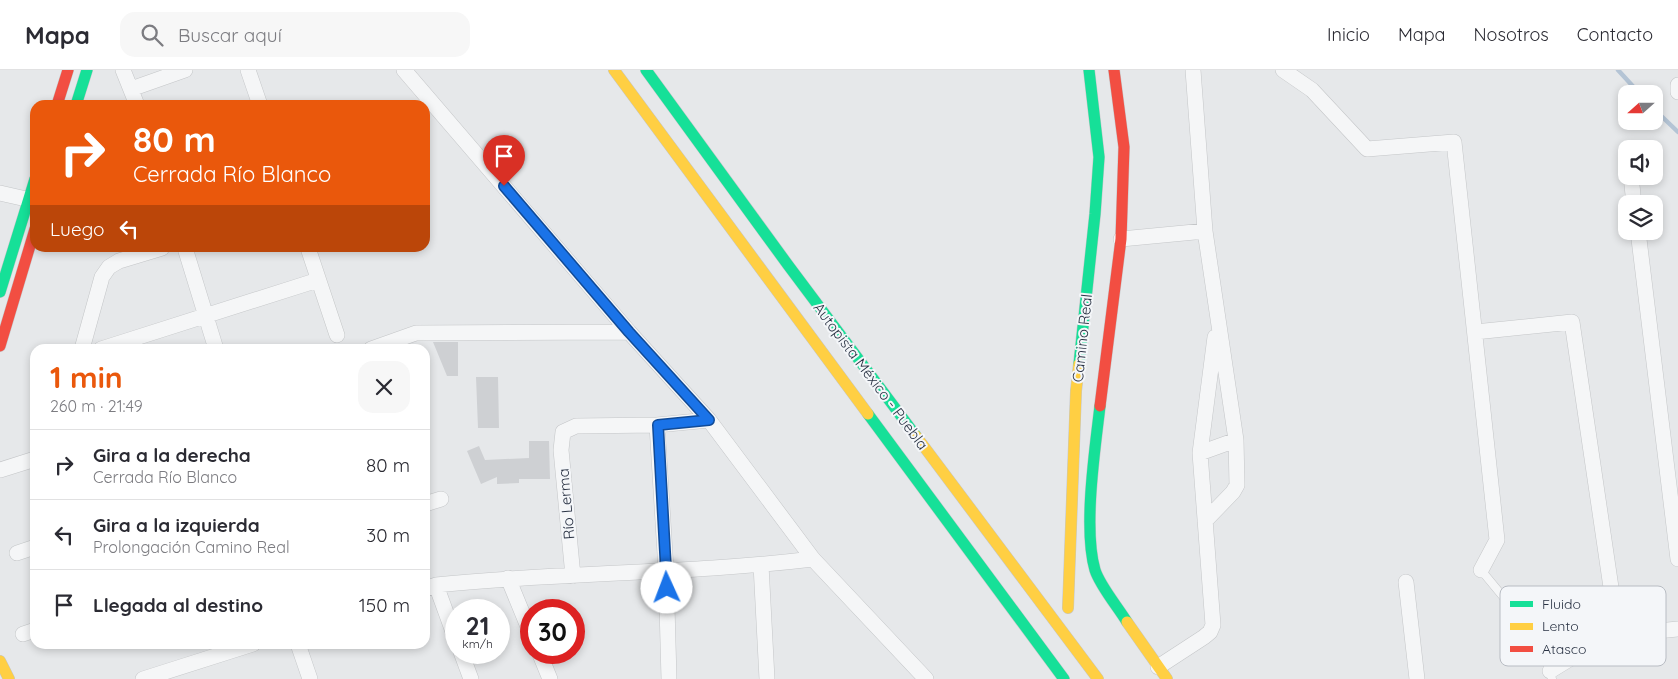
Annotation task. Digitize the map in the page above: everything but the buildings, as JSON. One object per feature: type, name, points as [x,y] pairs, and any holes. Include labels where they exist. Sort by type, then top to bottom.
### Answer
[{"type":"main road","points":[[59,100],[68,70]]},
{"type":"main road","points":[[78,100],[87,70]]},
{"type":"main road","name":"Autopista México - Puebla","points":[[614,70],[1064,679]]},
{"type":"main road","name":"Autopista México - Puebla","points":[[646,70],[788,265],[1098,679]]},
{"type":"main road","name":"Camino Real","points":[[1068,608],[1076,391],[1095,214],[1099,158],[1090,70]]},
{"type":"main road","points":[[1114,70],[1124,147],[1121,239],[1100,409],[1092,489],[1090,542],[1095,571],[1163,673]]},
{"type":"main road","points":[[0,292],[30,206]]},
{"type":"main road","points":[[0,346],[30,246]]},
{"type":"main road","points":[[0,661],[9,679]]},
{"type":"street","points":[[123,70],[135,100]]},
{"type":"street","points":[[131,89],[185,70]]},
{"type":"street","points":[[248,70],[258,100]]},
{"type":"street","points":[[404,70],[430,100]]},
{"type":"street","points":[[1194,70],[1205,231],[1236,440],[1237,485],[1233,492],[1205,521]]},
{"type":"street","points":[[1283,70],[1312,90],[1367,149],[1454,142],[1497,540],[1481,570]]},
{"type":"street","points":[[1678,85],[1678,92]]},
{"type":"street","points":[[430,100],[629,332],[709,420],[813,559],[926,679]]},
{"type":"street","points":[[0,193],[30,200]]},
{"type":"street","points":[[1121,239],[1205,231]]},
{"type":"street","points":[[1639,240],[1673,486],[1678,560]]},
{"type":"street","points":[[83,344],[102,277],[109,267],[119,261],[149,252]]},
{"type":"street","points":[[186,252],[215,344]]},
{"type":"street","points":[[309,252],[337,335]]},
{"type":"street","points":[[116,344],[318,280]]},
{"type":"street","points":[[1163,673],[1210,632],[1213,624],[1200,453],[1218,318]]},
{"type":"street","points":[[1475,332],[1572,322],[1611,586]]},
{"type":"street","points":[[385,344],[416,333],[629,332]]},
{"type":"street","points":[[669,679],[666,570],[658,425],[709,420]]},
{"type":"street","name":"Río Lerma","points":[[573,576],[561,450],[563,432],[576,426],[658,425]]},
{"type":"street","points":[[1200,453],[1236,440]]},
{"type":"street","points":[[0,470],[30,461]]},
{"type":"street","points":[[430,502],[441,499]]},
{"type":"street","points":[[17,553],[30,549]]},
{"type":"street","points":[[445,617],[431,587],[508,578],[762,565],[813,559]]},
{"type":"street","points":[[762,565],[767,679]]},
{"type":"street","points":[[508,578],[520,607]]},
{"type":"street","points":[[1406,582],[1417,679]]},
{"type":"street","points":[[144,679],[237,649]]},
{"type":"street","points":[[300,649],[310,679]]},
{"type":"street","points":[[465,664],[471,679]]},
{"type":"street","points":[[544,664],[550,679]]},
{"type":"street","points":[[1551,675],[1564,666]]},
{"type":"lane","points":[[1481,570],[1500,593]]},
{"type":"waterway","points":[[1618,70],[1632,85]]},
{"type":"waterway","points":[[1663,118],[1678,132]]},
{"type":"traffic: fast","points":[[78,100],[87,70]]},
{"type":"traffic: fast","points":[[646,70],[916,436]]},
{"type":"traffic: fast","points":[[1079,364],[1095,214],[1099,157],[1089,70]]},
{"type":"traffic: fast","points":[[0,292],[30,195]]},
{"type":"traffic: fast","points":[[1100,406],[1091,489],[1090,533],[1092,553],[1097,576],[1127,622]]},
{"type":"traffic: fast","points":[[868,414],[1064,679]]},
{"type":"traffic: slow","points":[[614,70],[868,414]]},
{"type":"traffic: slow","points":[[1068,608],[1076,391],[1079,364]]},
{"type":"traffic: slow","points":[[916,436],[1098,679]]},
{"type":"traffic: slow","points":[[1127,622],[1167,679]]},
{"type":"traffic: slow","points":[[0,661],[9,679]]},
{"type":"traffic: jam","points":[[59,100],[68,70]]},
{"type":"traffic: jam","points":[[1100,406],[1121,239],[1124,147],[1114,70]]},
{"type":"traffic: jam","points":[[0,346],[30,246]]},
{"type":"route","points":[[504,186],[629,332],[709,420],[658,425],[667,588]]}]
